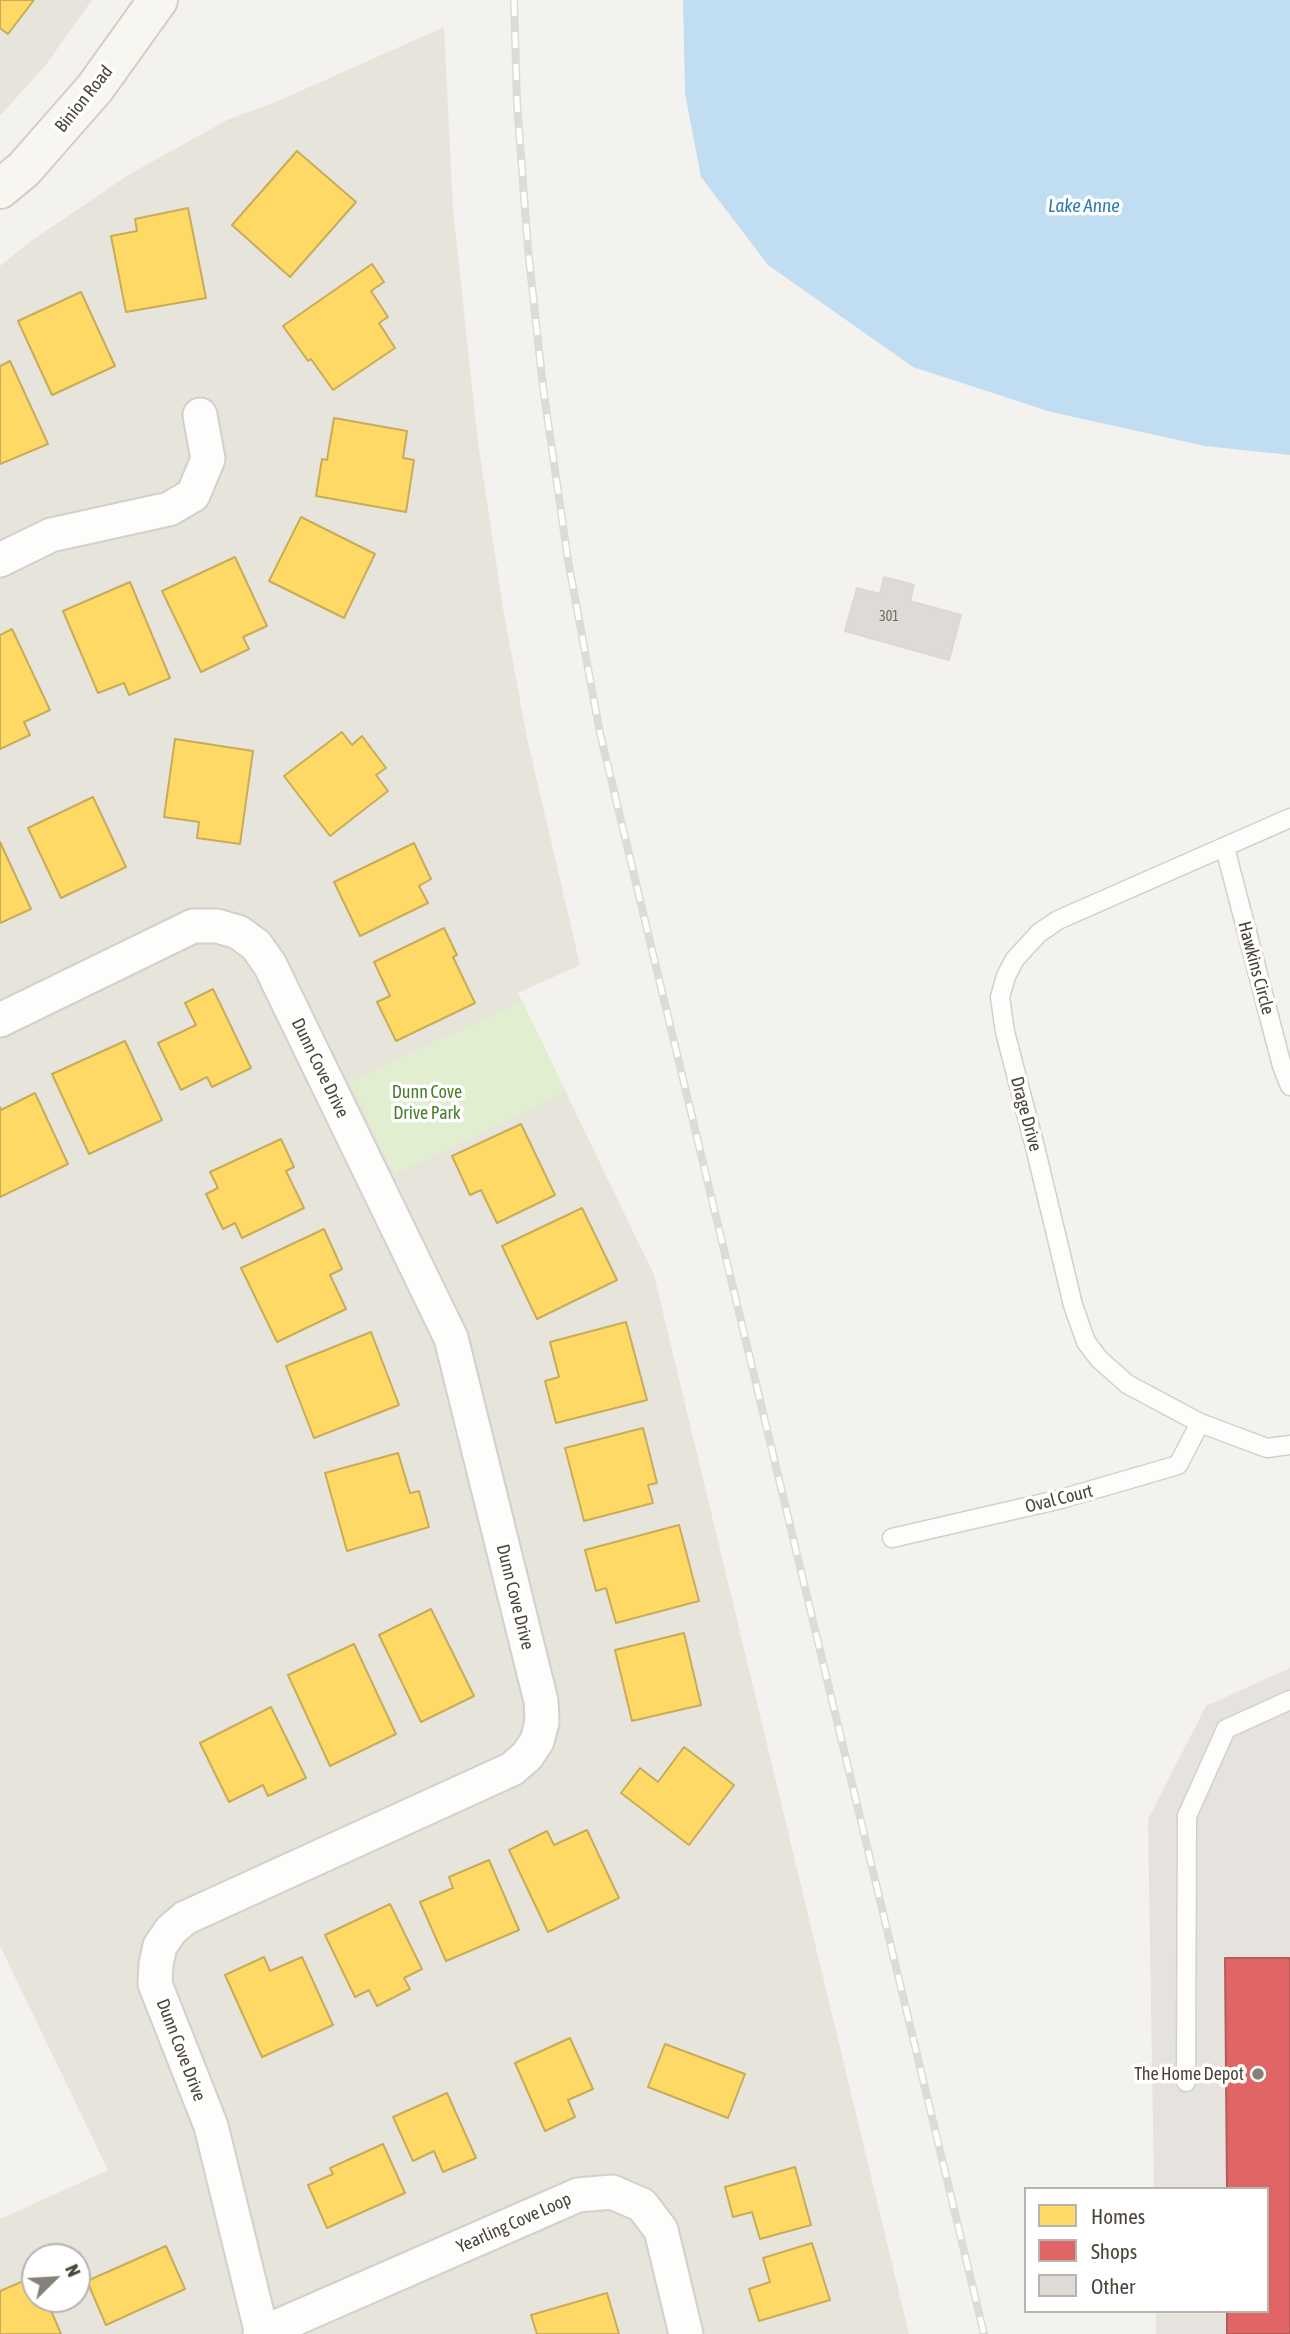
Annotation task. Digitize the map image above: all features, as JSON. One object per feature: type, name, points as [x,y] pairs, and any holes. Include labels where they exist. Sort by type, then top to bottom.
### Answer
[{"type":"main road","name":"Binion Road","points":[[0,189],[24,169],[88,97],[158,0]]},
{"type":"street","points":[[0,560],[51,535],[169,509],[193,495],[208,459],[200,415]]},
{"type":"street","name":"Dunn Cove Drive","points":[[0,1020],[193,926],[217,926],[238,932],[256,945],[270,965],[451,1338],[541,1702],[542,1722],[537,1741],[527,1756],[512,1769],[184,1918],[160,1946],[155,1984],[211,2126],[262,2334]]},
{"type":"street","name":"Yearling Cove Loop","points":[[262,2334],[579,2195],[612,2192],[642,2205],[661,2230],[686,2334]]},
{"type":"lane","name":"Drage Drive","points":[[1290,818],[1059,920],[1038,933],[1015,959],[1000,996],[1004,1032],[1073,1305],[1086,1342],[1099,1359],[1127,1384],[1200,1423],[1267,1448],[1290,1445]]},
{"type":"lane","name":"Hawkins Circle","points":[[1224,848],[1282,1066],[1290,1086]]},
{"type":"lane","name":"Oval Court","points":[[892,1538],[1061,1499],[1178,1465],[1200,1423]]},
{"type":"lane","points":[[1186,2082],[1187,1815],[1226,1729],[1290,1700]]},
{"type":"shaded area","points":[[0,0],[92,0],[45,66],[0,116]]},
{"type":"shaded area","points":[[444,27],[453,209],[478,442],[503,608],[527,738],[580,965],[518,993],[654,1275],[909,2334],[0,2334],[0,2219],[108,2170],[0,1946],[0,266],[27,244],[128,175],[227,120],[278,101]]},
{"type":"shaded area","points":[[1290,1668],[1290,2334],[1156,2334],[1156,2313],[1269,2313],[1269,2187],[1154,2187],[1148,1819],[1206,1706]]},
{"type":"green space","name":"Dunn Cove Drive Park","points":[[522,1001],[566,1092],[394,1175],[350,1082]]},
{"type":"water","name":"Lake Anne","points":[[683,0],[1290,0],[1290,455],[1205,446],[1051,412],[913,367],[768,265],[701,177],[685,93]]},
{"type":"building: Homes","points":[[0,0],[34,0],[8,34],[0,28]]},
{"type":"building: Homes","points":[[297,151],[356,202],[290,277],[232,225]]},
{"type":"building: Homes","points":[[188,208],[206,298],[126,312],[111,236],[137,231],[135,219]]},
{"type":"building: Homes","points":[[372,264],[384,282],[371,291],[388,317],[379,323],[395,348],[333,390],[283,326]]},
{"type":"building: Homes","points":[[81,292],[115,366],[52,395],[18,321]]},
{"type":"building: Homes","points":[[10,361],[48,444],[0,464],[0,366]]},
{"type":"building: Homes","points":[[334,418],[407,431],[403,458],[414,460],[406,512],[316,496],[322,459],[327,460]]},
{"type":"building: Homes","points":[[301,517],[375,554],[344,618],[269,581]]},
{"type":"building: Homes","points":[[235,557],[267,626],[243,637],[249,649],[201,672],[162,591]]},
{"type":"building: Homes","points":[[130,582],[170,678],[129,695],[124,683],[98,693],[63,611]]},
{"type":"building: Homes","points":[[12,629],[50,710],[24,722],[30,735],[0,749],[0,635]]},
{"type":"building: Homes","points":[[342,732],[352,745],[362,736],[386,768],[376,775],[388,791],[330,836],[284,776]]},
{"type":"building: Homes","points":[[175,739],[253,751],[240,844],[197,838],[199,822],[164,817]]},
{"type":"building: Homes","points":[[93,797],[126,867],[61,898],[28,828]]},
{"type":"building: Homes","points":[[0,842],[31,909],[0,923]]},
{"type":"building: Homes","points":[[414,843],[431,879],[419,886],[428,903],[360,936],[334,882]]},
{"type":"building: Homes","points":[[444,928],[457,955],[453,957],[475,1003],[396,1041],[377,1002],[390,996],[374,962]]},
{"type":"building: Homes","points":[[213,989],[251,1068],[212,1087],[207,1077],[181,1090],[158,1043],[196,1025],[185,1003]]},
{"type":"building: Homes","points":[[125,1041],[162,1120],[89,1154],[52,1074]]},
{"type":"building: Homes","points":[[35,1093],[68,1164],[0,1197],[0,1107],[1,1110]]},
{"type":"building: Homes","points":[[521,1124],[555,1195],[497,1223],[481,1190],[470,1195],[452,1156]]},
{"type":"building: Homes","points":[[281,1139],[294,1167],[286,1171],[304,1208],[242,1238],[235,1223],[223,1229],[206,1194],[218,1188],[210,1172]]},
{"type":"building: Homes","points":[[582,1208],[617,1280],[537,1319],[502,1246]]},
{"type":"building: Homes","points":[[324,1229],[342,1269],[330,1275],[346,1309],[277,1342],[241,1268]]},
{"type":"building: Homes","points":[[626,1322],[647,1400],[556,1423],[545,1381],[559,1377],[550,1342]]},
{"type":"building: Homes","points":[[371,1332],[399,1405],[314,1438],[286,1366]]},
{"type":"building: Homes","points":[[643,1428],[657,1483],[648,1485],[653,1503],[584,1521],[565,1448]]},
{"type":"building: Homes","points":[[398,1453],[410,1493],[419,1491],[429,1527],[347,1551],[325,1473]]},
{"type":"building: Homes","points":[[679,1525],[699,1601],[616,1623],[606,1588],[596,1591],[585,1550]]},
{"type":"building: Homes","points":[[431,1609],[474,1696],[421,1722],[379,1635]]},
{"type":"building: Homes","points":[[684,1633],[701,1705],[632,1721],[615,1650]]},
{"type":"building: Homes","points":[[354,1644],[396,1734],[330,1766],[288,1675]]},
{"type":"building: Homes","points":[[271,1707],[306,1778],[268,1796],[263,1785],[229,1802],[200,1743]]},
{"type":"building: Homes","points":[[684,1747],[734,1785],[689,1845],[621,1793],[640,1768],[658,1782]]},
{"type":"building: Homes","points":[[587,1830],[619,1898],[548,1932],[509,1850],[547,1831],[554,1845]]},
{"type":"building: Homes","points":[[489,1860],[519,1930],[446,1961],[420,1902],[453,1888],[449,1877]]},
{"type":"building: Homes","points":[[390,1904],[422,1969],[404,1978],[410,1989],[377,2006],[369,1990],[355,1997],[325,1935]]},
{"type":"building: Homes","points":[[264,1957],[270,1971],[302,1957],[333,2025],[262,2057],[225,1975]]},
{"type":"building: Homes","points":[[570,2038],[593,2089],[568,2100],[575,2117],[545,2131],[515,2063]]},
{"type":"building: Homes","points":[[665,2044],[745,2074],[728,2118],[648,2087]]},
{"type":"building: Homes","points":[[447,2093],[476,2158],[443,2172],[434,2151],[413,2161],[393,2117]]},
{"type":"building: Homes","points":[[383,2144],[405,2193],[327,2228],[308,2185],[333,2174],[330,2168]]},
{"type":"building: Homes","points":[[795,2167],[811,2225],[760,2239],[752,2212],[733,2217],[725,2187]]},
{"type":"building: Homes","points":[[812,2243],[830,2300],[759,2321],[749,2289],[770,2282],[763,2258]]},
{"type":"building: Homes","points":[[166,2246],[185,2289],[106,2325],[91,2290],[91,2279]]},
{"type":"building: Homes","points":[[21,2282],[21,2313],[52,2313],[61,2334],[0,2334],[0,2291]]},
{"type":"building: Homes","points":[[607,2293],[619,2334],[537,2334],[531,2315]]},
{"type":"building: Shops","name":"The Home Depot","points":[[1225,1958],[1290,1958],[1290,2334],[1227,2334],[1227,2313],[1269,2313],[1269,2187],[1227,2187]]},
{"type":"building: Other","points":[[884,577],[914,585],[910,601],[961,615],[949,660],[845,631],[857,588],[880,594]]},
{"type":"railway","points":[[514,0],[517,103],[528,249],[543,387],[568,560],[600,733],[984,2334]]},
{"type":"place","name":"The Home Depot","points":[[1258,2074]]}]
